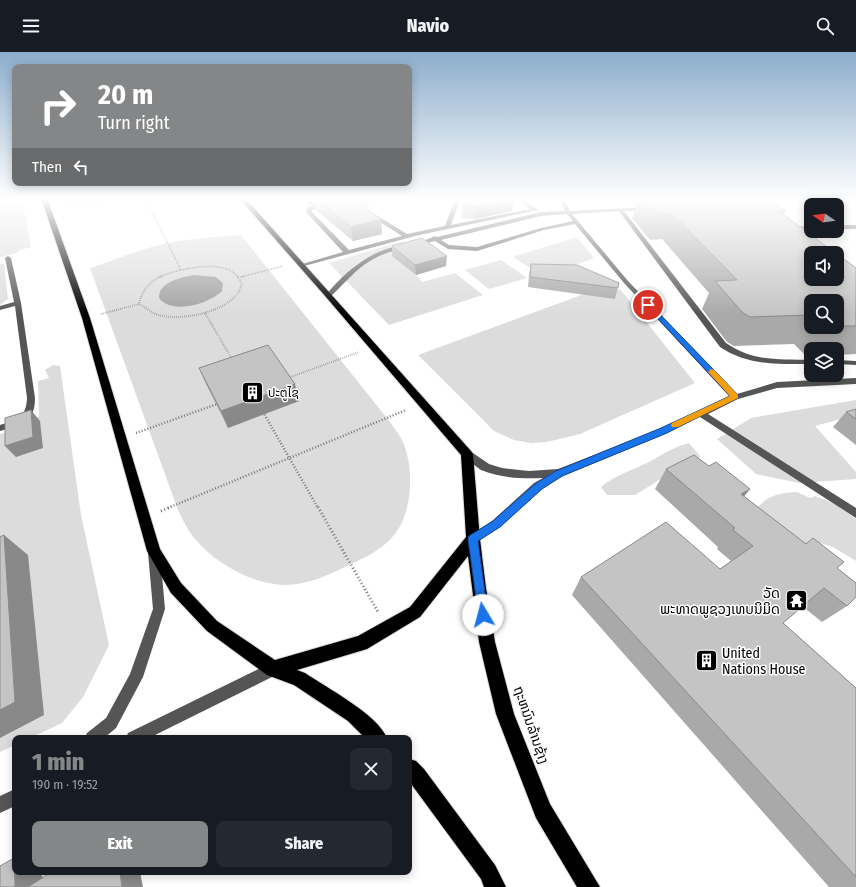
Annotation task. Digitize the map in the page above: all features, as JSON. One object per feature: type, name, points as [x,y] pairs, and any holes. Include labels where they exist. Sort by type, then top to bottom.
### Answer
[{"type":"highway","points":[[58,237],[86,318],[154,551],[176,588],[212,626],[273,669],[299,679],[354,715],[375,735]]},
{"type":"highway","points":[[273,669],[361,643],[415,612],[473,539],[467,454],[277,237]]},
{"type":"highway","name":"ຖະຫນົນລ້ານຊ້າງ","points":[[473,539],[487,642],[505,714],[543,812],[589,887]]},
{"type":"highway","points":[[412,771],[483,866],[495,887]]},
{"type":"street","points":[[333,237],[348,252]]},
{"type":"street","points":[[301,264],[402,237]]},
{"type":"street","points":[[329,295],[353,271],[369,259],[390,250],[440,237]]},
{"type":"street","points":[[435,238],[448,247],[477,249],[517,237]]},
{"type":"street","points":[[588,237],[626,282],[735,396]]},
{"type":"street","points":[[641,237],[723,345],[745,358],[758,361],[804,362]]},
{"type":"street","points":[[0,428],[22,420],[32,410],[18,303],[8,258]]},
{"type":"street","points":[[0,308],[18,303]]},
{"type":"street","points":[[844,362],[856,363]]},
{"type":"street","points":[[473,539],[496,524],[538,486],[559,473],[702,414],[735,396],[777,386],[856,381]]},
{"type":"street","points":[[702,414],[854,512]]},
{"type":"street","points":[[467,454],[485,467],[508,473],[532,475],[559,473]]},
{"type":"street","points":[[96,735],[111,723],[136,677],[159,609],[154,551]]},
{"type":"street","points":[[139,735],[273,669]]},
{"type":"street","points":[[0,805],[12,799]]},
{"type":"path","points":[[164,237],[180,270]]},
{"type":"path","points":[[241,277],[301,264]]},
{"type":"path","points":[[211,266],[224,268],[241,277],[243,284],[241,292],[233,300],[221,307],[205,313],[182,316],[156,315],[145,310],[139,304],[139,296],[144,288],[166,274],[180,270],[211,266]]},
{"type":"path","points":[[86,318],[139,304]]},
{"type":"path","points":[[205,313],[236,365]]},
{"type":"path","points":[[287,378],[374,347]]},
{"type":"path","points":[[121,439],[222,402]]},
{"type":"path","points":[[144,518],[422,403]]},
{"type":"path","points":[[262,412],[387,628]]},
{"type":"shaded area","points":[[0,237],[29,237],[31,247],[20,250],[17,253],[0,257]]},
{"type":"shaded area","points":[[243,237],[390,422],[402,440],[406,450],[410,474],[409,499],[402,522],[397,531],[386,543],[374,552],[323,577],[308,582],[285,585],[273,584],[248,577],[213,557],[195,539],[178,510],[90,268],[155,246],[198,239]]},
{"type":"shaded area","points":[[577,237],[594,258],[544,277],[513,257]]},
{"type":"shaded area","points":[[402,241],[413,250],[416,275],[422,282],[455,273],[483,295],[389,325],[329,263]]},
{"type":"shaded area","points":[[501,260],[527,278],[489,289],[465,270]]},
{"type":"shaded area","points":[[0,264],[4,264],[8,299],[0,305]]},
{"type":"shaded area","points":[[194,275],[216,277],[223,283],[222,291],[208,300],[190,306],[181,307],[172,306],[159,298],[162,288],[166,284],[183,277]]},
{"type":"shaded area","points":[[603,287],[612,292],[620,289],[695,383],[580,434],[547,442],[531,443],[514,440],[494,431],[418,355]]},
{"type":"shaded area","points":[[53,365],[60,366],[81,515],[109,645],[83,697],[62,723],[36,735],[12,735],[12,746],[0,752],[0,434],[23,427],[39,416],[38,381],[49,378],[45,370]]},
{"type":"shaded area","points":[[856,400],[856,415],[815,426],[856,472],[856,479],[799,483],[756,474],[717,439],[751,418]]},
{"type":"shaded area","points":[[689,443],[700,456],[694,466],[664,477],[635,495],[607,495],[601,487],[617,476],[647,463],[673,449]]},
{"type":"shaded area","points":[[797,492],[810,498],[815,496],[835,504],[856,519],[856,561],[833,547],[820,543],[827,557],[771,537],[758,507],[767,499],[776,495]]},
{"type":"building","points":[[695,237],[815,238],[826,246],[804,246],[804,286],[844,286],[844,259],[856,268],[856,326],[844,326],[844,294],[804,294],[804,315],[750,317],[743,313],[715,281],[737,280]]},
{"type":"building","points":[[422,238],[447,256],[415,265],[392,246]]},
{"type":"building","points":[[531,264],[577,265],[619,283],[618,288],[530,277]]},
{"type":"building","points":[[268,345],[295,384],[221,411],[199,368]]},
{"type":"building","points":[[856,409],[856,419],[846,412]]},
{"type":"building","points":[[31,410],[33,437],[5,446],[5,418]]},
{"type":"building","name":"United Nations House","points":[[694,455],[709,466],[716,462],[750,489],[741,494],[806,544],[813,538],[844,562],[837,568],[856,583],[856,597],[847,606],[824,588],[783,623],[856,688],[856,877],[581,577],[666,522],[720,569],[753,546],[733,530],[735,528],[666,469]]},
{"type":"building","points":[[4,535],[15,702],[0,710],[0,537]]},
{"type":"building","points":[[12,859],[12,875],[15,875],[15,887],[0,887],[0,866]]},
{"type":"building","points":[[46,875],[120,875],[122,887],[28,887]]},
{"type":"slow traffic","points":[[675,425],[702,414],[735,396],[711,372]]},
{"type":"place","name":"ປະຕູໄຊ","points":[[252,393]]},
{"type":"place","name":"ວັດ ພະທາດພູຊວງເທບນິມິດ","points":[[796,601]]},
{"type":"place","name":"United Nations House","points":[[707,661]]},
{"type":"route","points":[[483,615],[473,539],[496,524],[538,486],[559,473],[702,414],[735,396],[648,305]]}]
